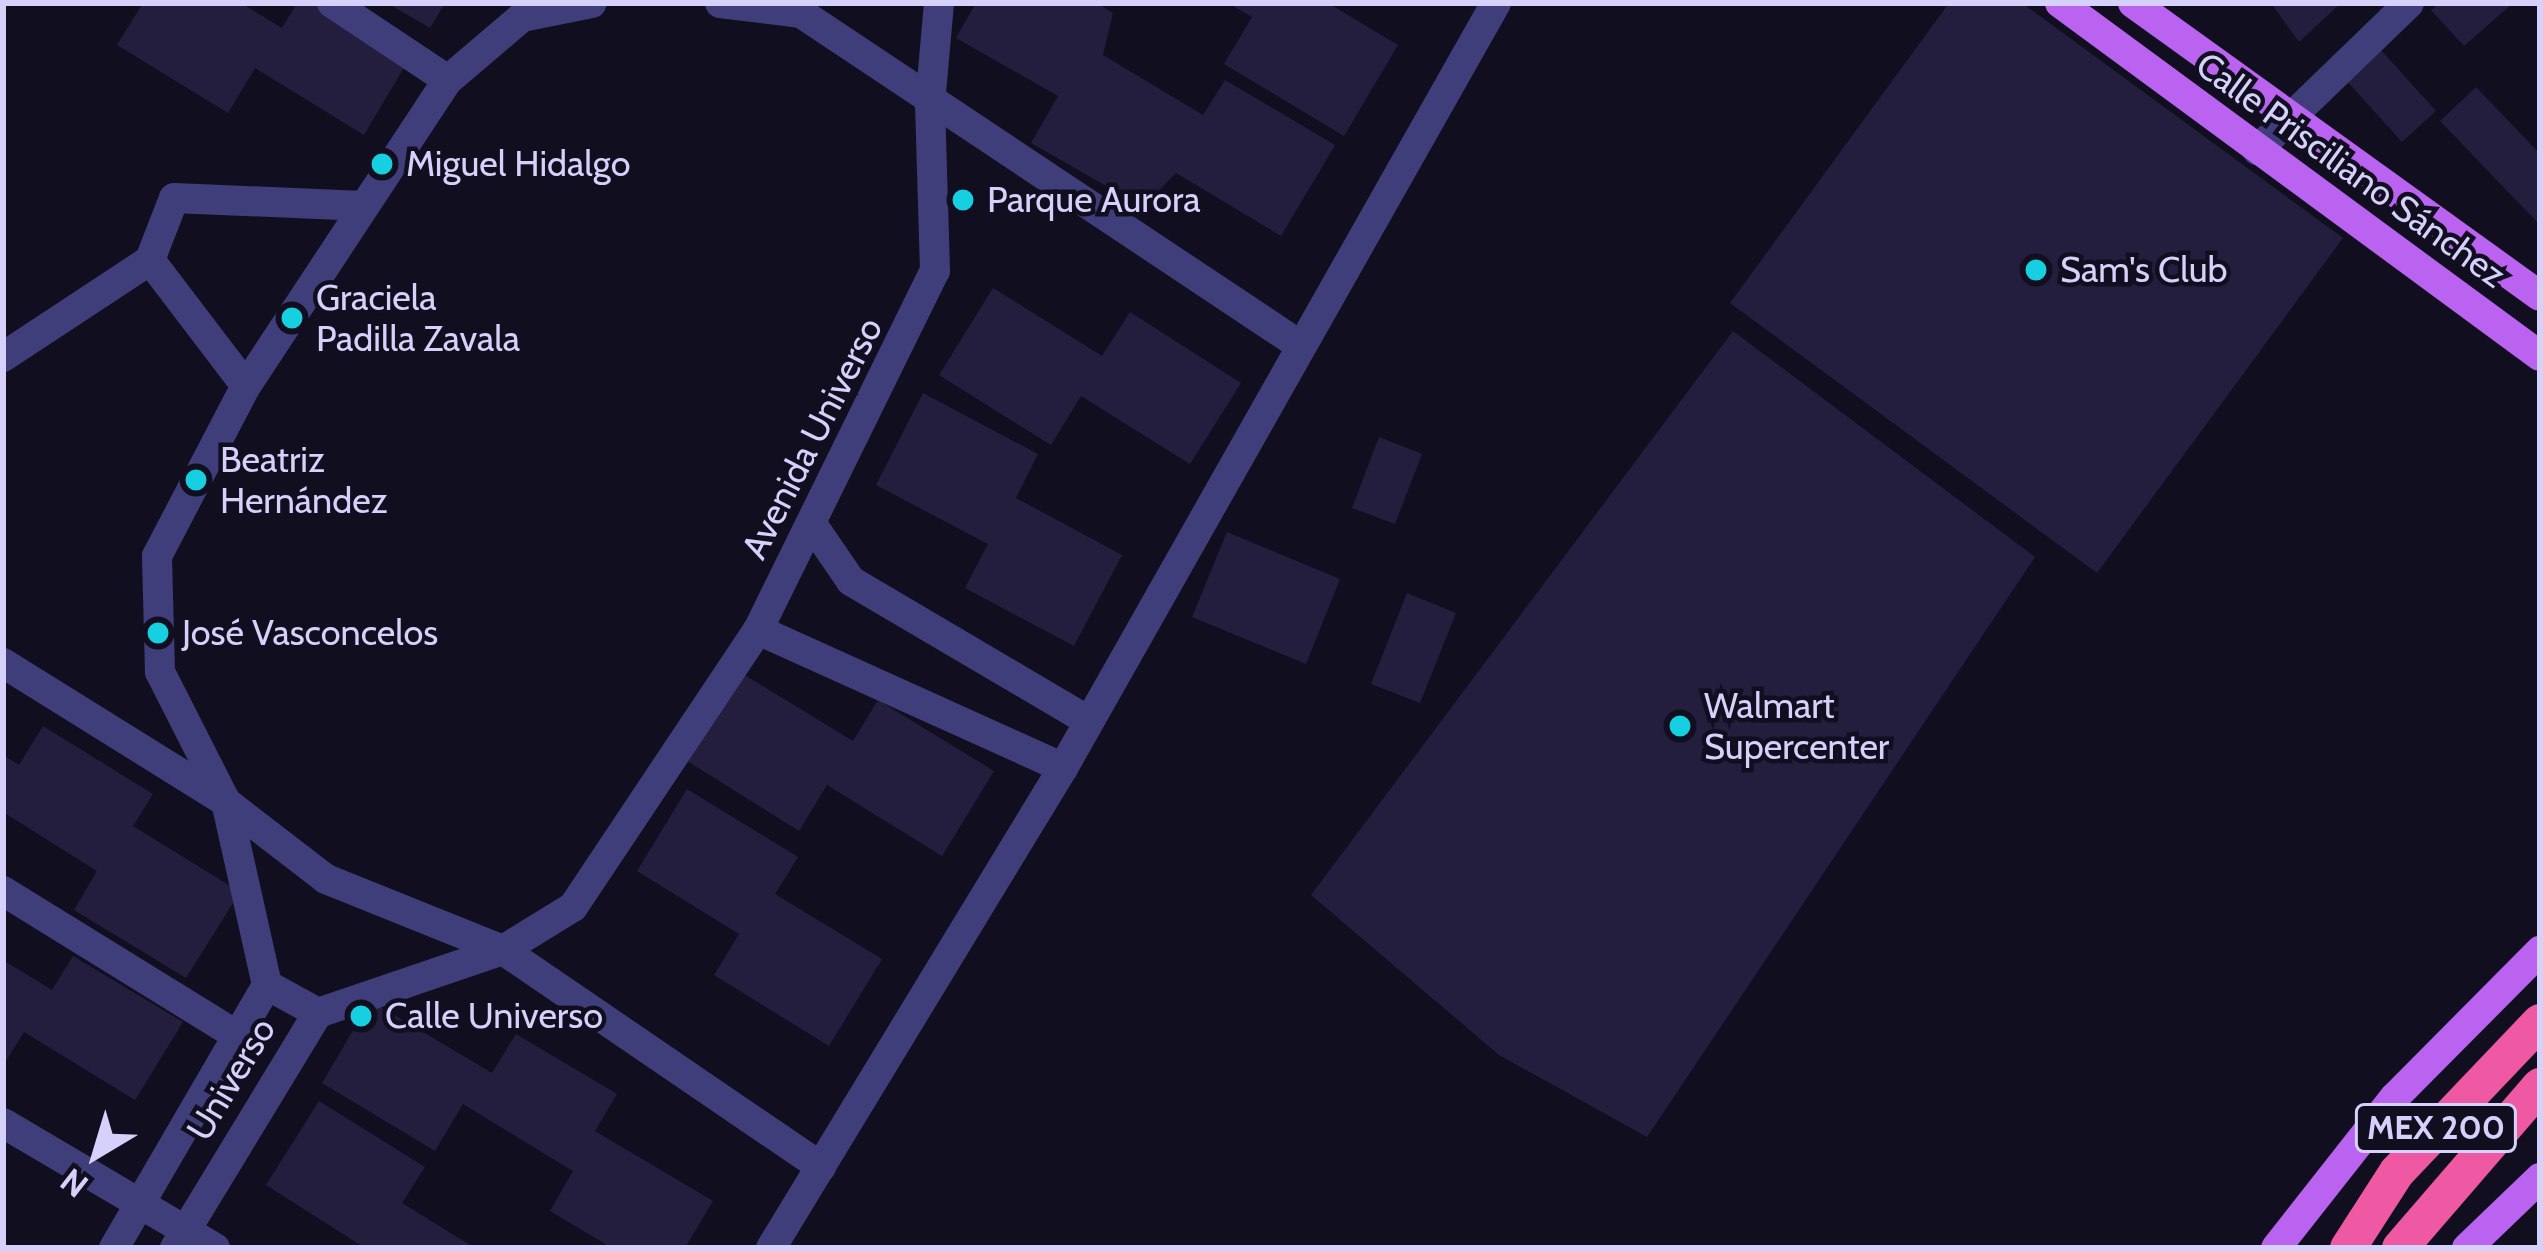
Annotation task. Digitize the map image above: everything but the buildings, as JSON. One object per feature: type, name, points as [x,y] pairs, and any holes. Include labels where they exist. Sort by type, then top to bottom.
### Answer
[{"type":"highway","points":[[2488,1069],[2540,1000]]},
{"type":"highway","name":"MEX 200","points":[[2348,1248],[2397,1172],[2488,1069],[2540,1022]]},
{"type":"highway","name":"MEX 200","points":[[2400,1248],[2537,1089]]},
{"type":"main road","name":"Calle Prisciliano Sánchez","points":[[2060,3],[2540,356]]},
{"type":"main road","name":"Calle Prisciliano Sánchez","points":[[2133,3],[2289,121],[2540,296]]},
{"type":"main road","points":[[2276,1248],[2395,1096],[2540,951]]},
{"type":"main road","points":[[2467,1248],[2540,1178]]},
{"type":"street","points":[[332,3],[448,80]]},
{"type":"street","points":[[226,802],[160,672],[152,603],[157,556],[246,386],[448,80],[522,17],[592,3]]},
{"type":"street","points":[[720,3],[809,8],[930,104],[1300,346]]},
{"type":"street","points":[[930,104],[939,3]]},
{"type":"street","points":[[2257,150],[2409,3]]},
{"type":"street","points":[[771,1248],[1063,768],[1494,4]]},
{"type":"street","name":"Avenida Universo","points":[[503,950],[573,907],[758,630],[814,527],[935,272],[930,104]]},
{"type":"street","points":[[3,357],[149,260],[174,198],[364,206]]},
{"type":"street","points":[[149,260],[246,386]]},
{"type":"street","points":[[814,527],[851,581],[1087,719]]},
{"type":"street","points":[[758,630],[1063,768]]},
{"type":"street","points":[[3,663],[226,802],[376,906],[503,950],[821,1167]]},
{"type":"street","name":"Universo","points":[[114,1248],[267,985],[226,802]]},
{"type":"street","points":[[3,891],[236,1035]]},
{"type":"street","name":"Universo","points":[[180,1239],[318,1013],[503,950]]},
{"type":"street","name":"Universo","points":[[267,985],[318,1013]]},
{"type":"street","points":[[3,1124],[136,1204],[180,1239],[214,1248]]},
{"type":"place","name":"Miguel Hidalgo","points":[[382,164]]},
{"type":"place","name":"Parque Aurora","points":[[963,200]]},
{"type":"place","name":"Sam's Club","points":[[2036,270]]},
{"type":"place","name":"Graciela Padilla Zavala","points":[[292,318]]},
{"type":"place","name":"Beatriz Hernández","points":[[196,480]]},
{"type":"place","name":"José Vasconcelos","points":[[158,633]]},
{"type":"place","name":"Walmart Supercenter","points":[[1680,726]]},
{"type":"place","name":"Calle Universo","points":[[361,1016]]}]
